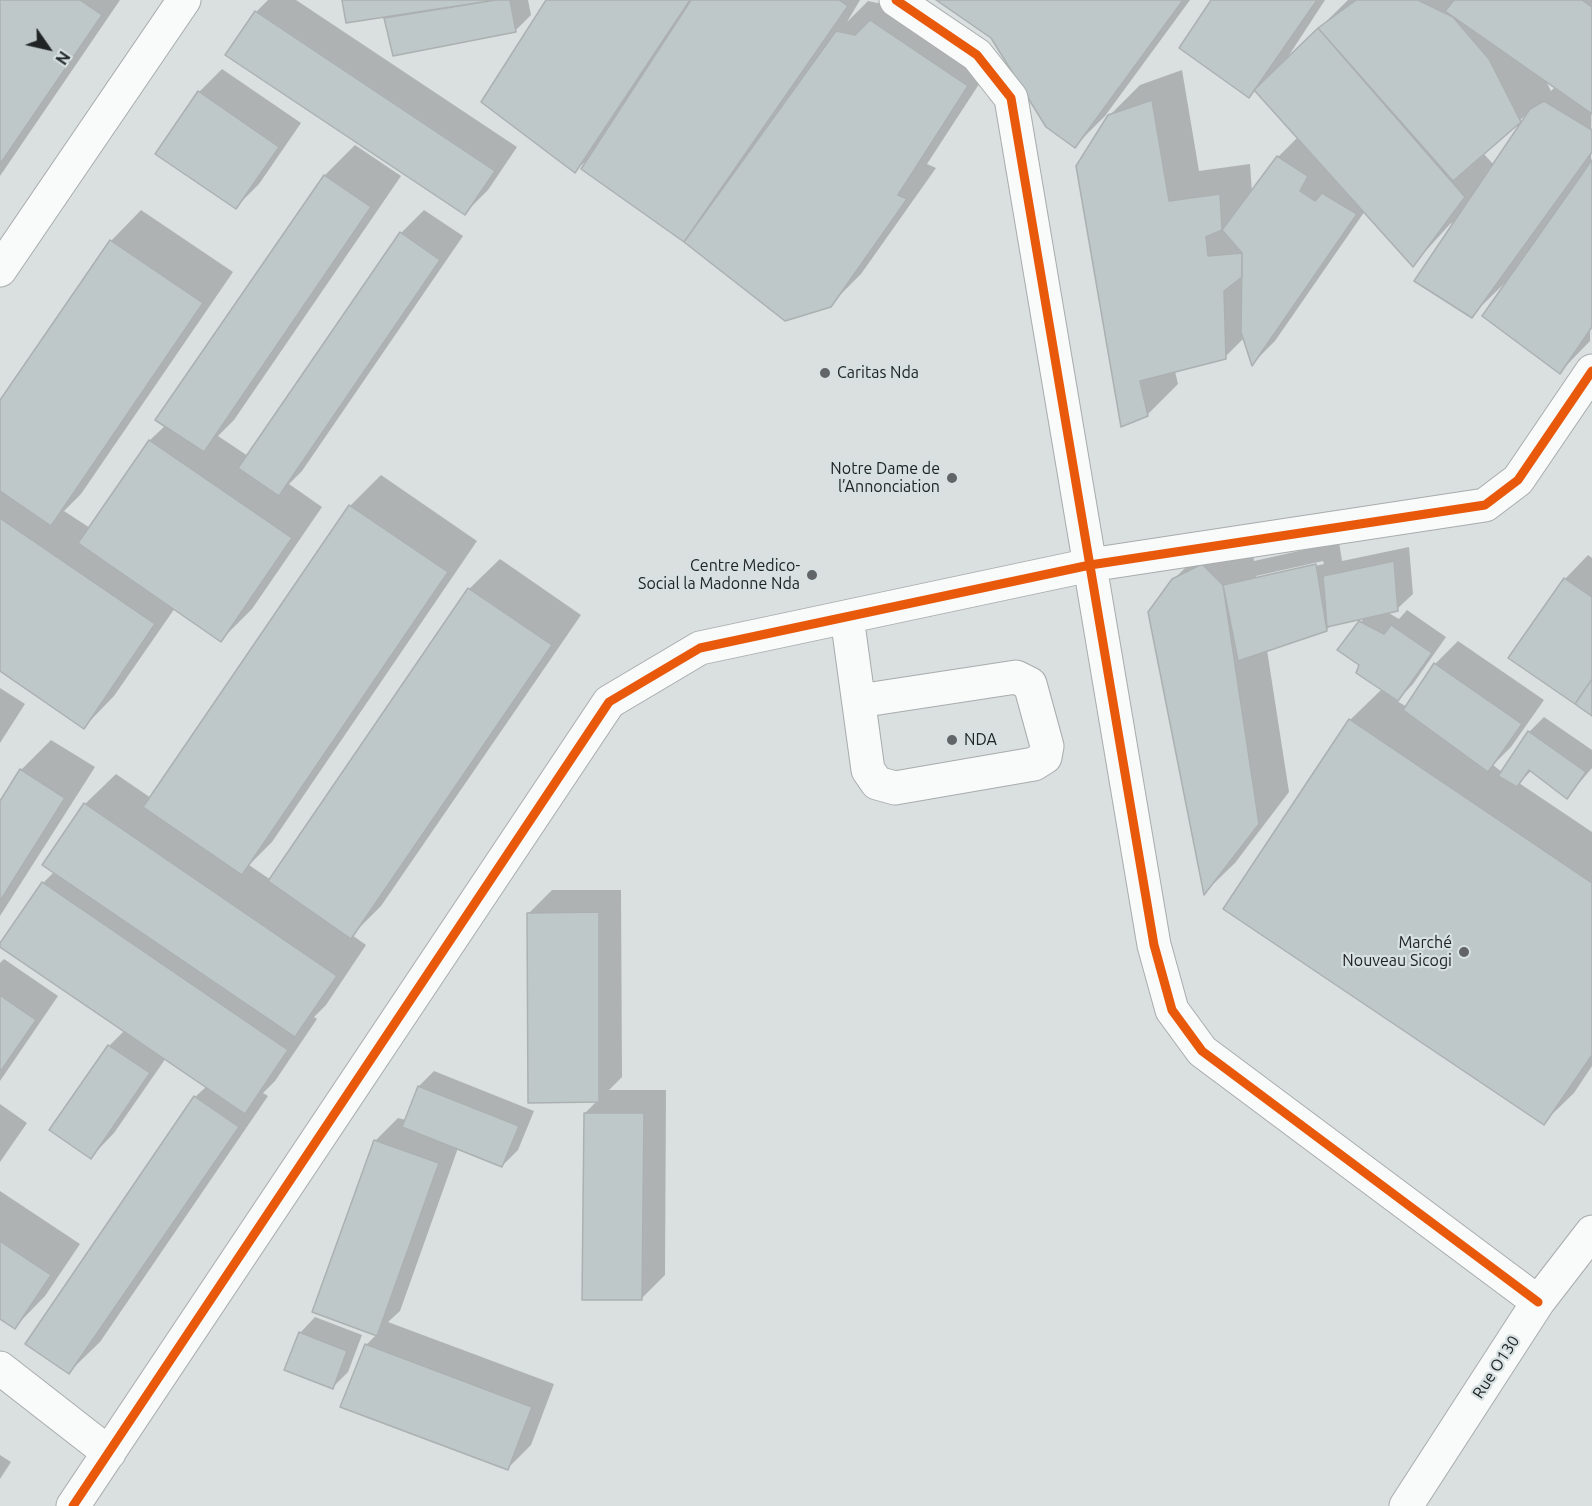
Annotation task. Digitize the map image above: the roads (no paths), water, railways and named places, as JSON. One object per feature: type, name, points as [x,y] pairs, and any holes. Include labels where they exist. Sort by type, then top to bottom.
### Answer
[{"type":"street","points":[[0,270],[184,0]]},
{"type":"street","points":[[896,0],[977,55],[1011,98],[1154,945],[1172,1010],[1202,1051],[1538,1302]]},
{"type":"street","points":[[73,1506],[609,702],[700,648],[1090,566],[1485,505],[1518,480],[1592,371]]},
{"type":"street","points":[[847,617],[860,701],[867,770],[877,783],[895,788],[1034,764],[1045,757],[1047,746],[1030,684],[1016,677],[860,701]]},
{"type":"street","name":"Rue O130","points":[[1406,1506],[1538,1302],[1592,1232]]},
{"type":"street","points":[[0,1368],[110,1453]]},
{"type":"place","name":"Caritas Nda","points":[[825,373]]},
{"type":"place","name":"Notre Dame de l’Annonciation","points":[[952,478]]},
{"type":"place","name":"Centre Medico- Social la Madonne Nda","points":[[812,575]]},
{"type":"place","name":"NDA","points":[[952,740]]},
{"type":"place","name":"Marché Nouveau Sicogi","points":[[1464,952]]}]
